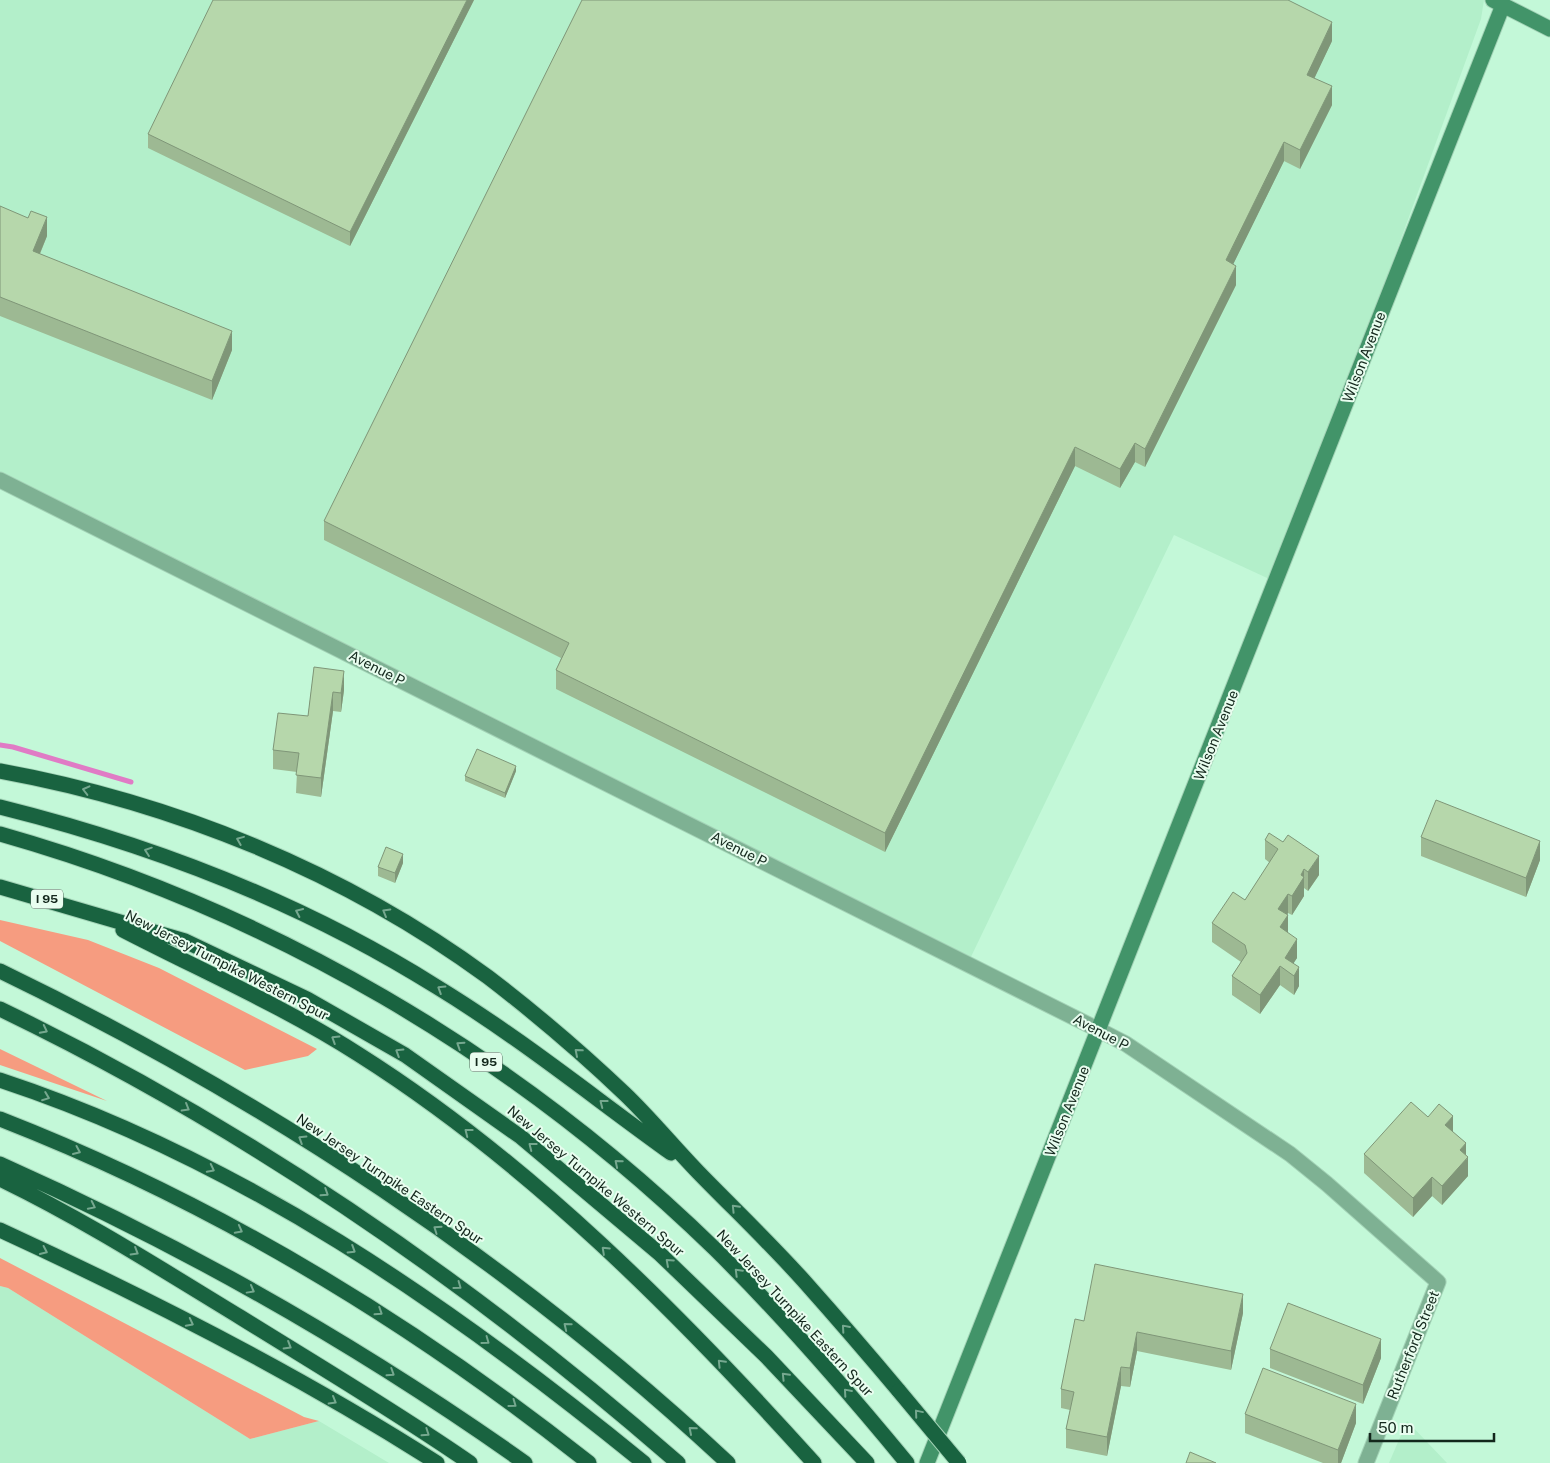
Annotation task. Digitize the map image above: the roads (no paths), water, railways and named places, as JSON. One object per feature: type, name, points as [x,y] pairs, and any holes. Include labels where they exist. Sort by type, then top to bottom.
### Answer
[{"type":"highway","points":[[0,771],[111,796],[213,829],[314,874],[428,937],[489,978],[604,1074],[626,1095],[804,1281],[958,1463]]},
{"type":"highway","points":[[0,807],[61,823],[181,862],[280,903],[347,936],[429,982],[502,1029],[699,1173]]},
{"type":"highway","name":"New Jersey Turnpike Eastern Spur","points":[[0,834],[121,874],[260,932],[361,983],[486,1062],[602,1150],[687,1223],[766,1302],[907,1463]]},
{"type":"highway","name":"New Jersey Turnpike Western Spur","points":[[0,887],[185,941],[275,983],[372,1035],[462,1094],[547,1157],[666,1260],[766,1356],[867,1463]]},
{"type":"highway","name":"New Jersey Turnpike Western Spur","points":[[93,914],[298,1018],[388,1074],[449,1117],[537,1188],[632,1275],[731,1373],[814,1463]]},
{"type":"highway","name":"New Jersey Turnpike Eastern Spur","points":[[0,971],[82,1013],[215,1086],[304,1140],[396,1201],[487,1265],[560,1320],[646,1391],[728,1463]]},
{"type":"highway","points":[[0,1008],[114,1067],[211,1122],[360,1216],[516,1328],[678,1463]]},
{"type":"highway","points":[[0,1080],[85,1112],[178,1152],[308,1223],[463,1324],[546,1385],[644,1463]]},
{"type":"highway","points":[[0,1119],[148,1184],[304,1267],[367,1304],[443,1354],[519,1408],[589,1463]]},
{"type":"highway","points":[[0,1164],[160,1240],[290,1311],[407,1383],[525,1463]]},
{"type":"highway","points":[[0,1179],[65,1212],[152,1262],[340,1378],[470,1463]]},
{"type":"highway","points":[[0,1230],[94,1275],[241,1350],[367,1420],[437,1463]]},
{"type":"main road","points":[[1498,2],[1550,29]]},
{"type":"main road","name":"Wilson Avenue","points":[[927,1463],[1099,1030],[1498,2]]},
{"type":"street","name":"Avenue P","points":[[0,480],[1099,1030],[1134,1050],[1290,1154],[1327,1184],[1438,1282]]},
{"type":"street","name":"Rutherford Street","points":[[1366,1463],[1438,1282]]},
{"type":"waterway","points":[[0,745],[13,747],[131,782]]}]
